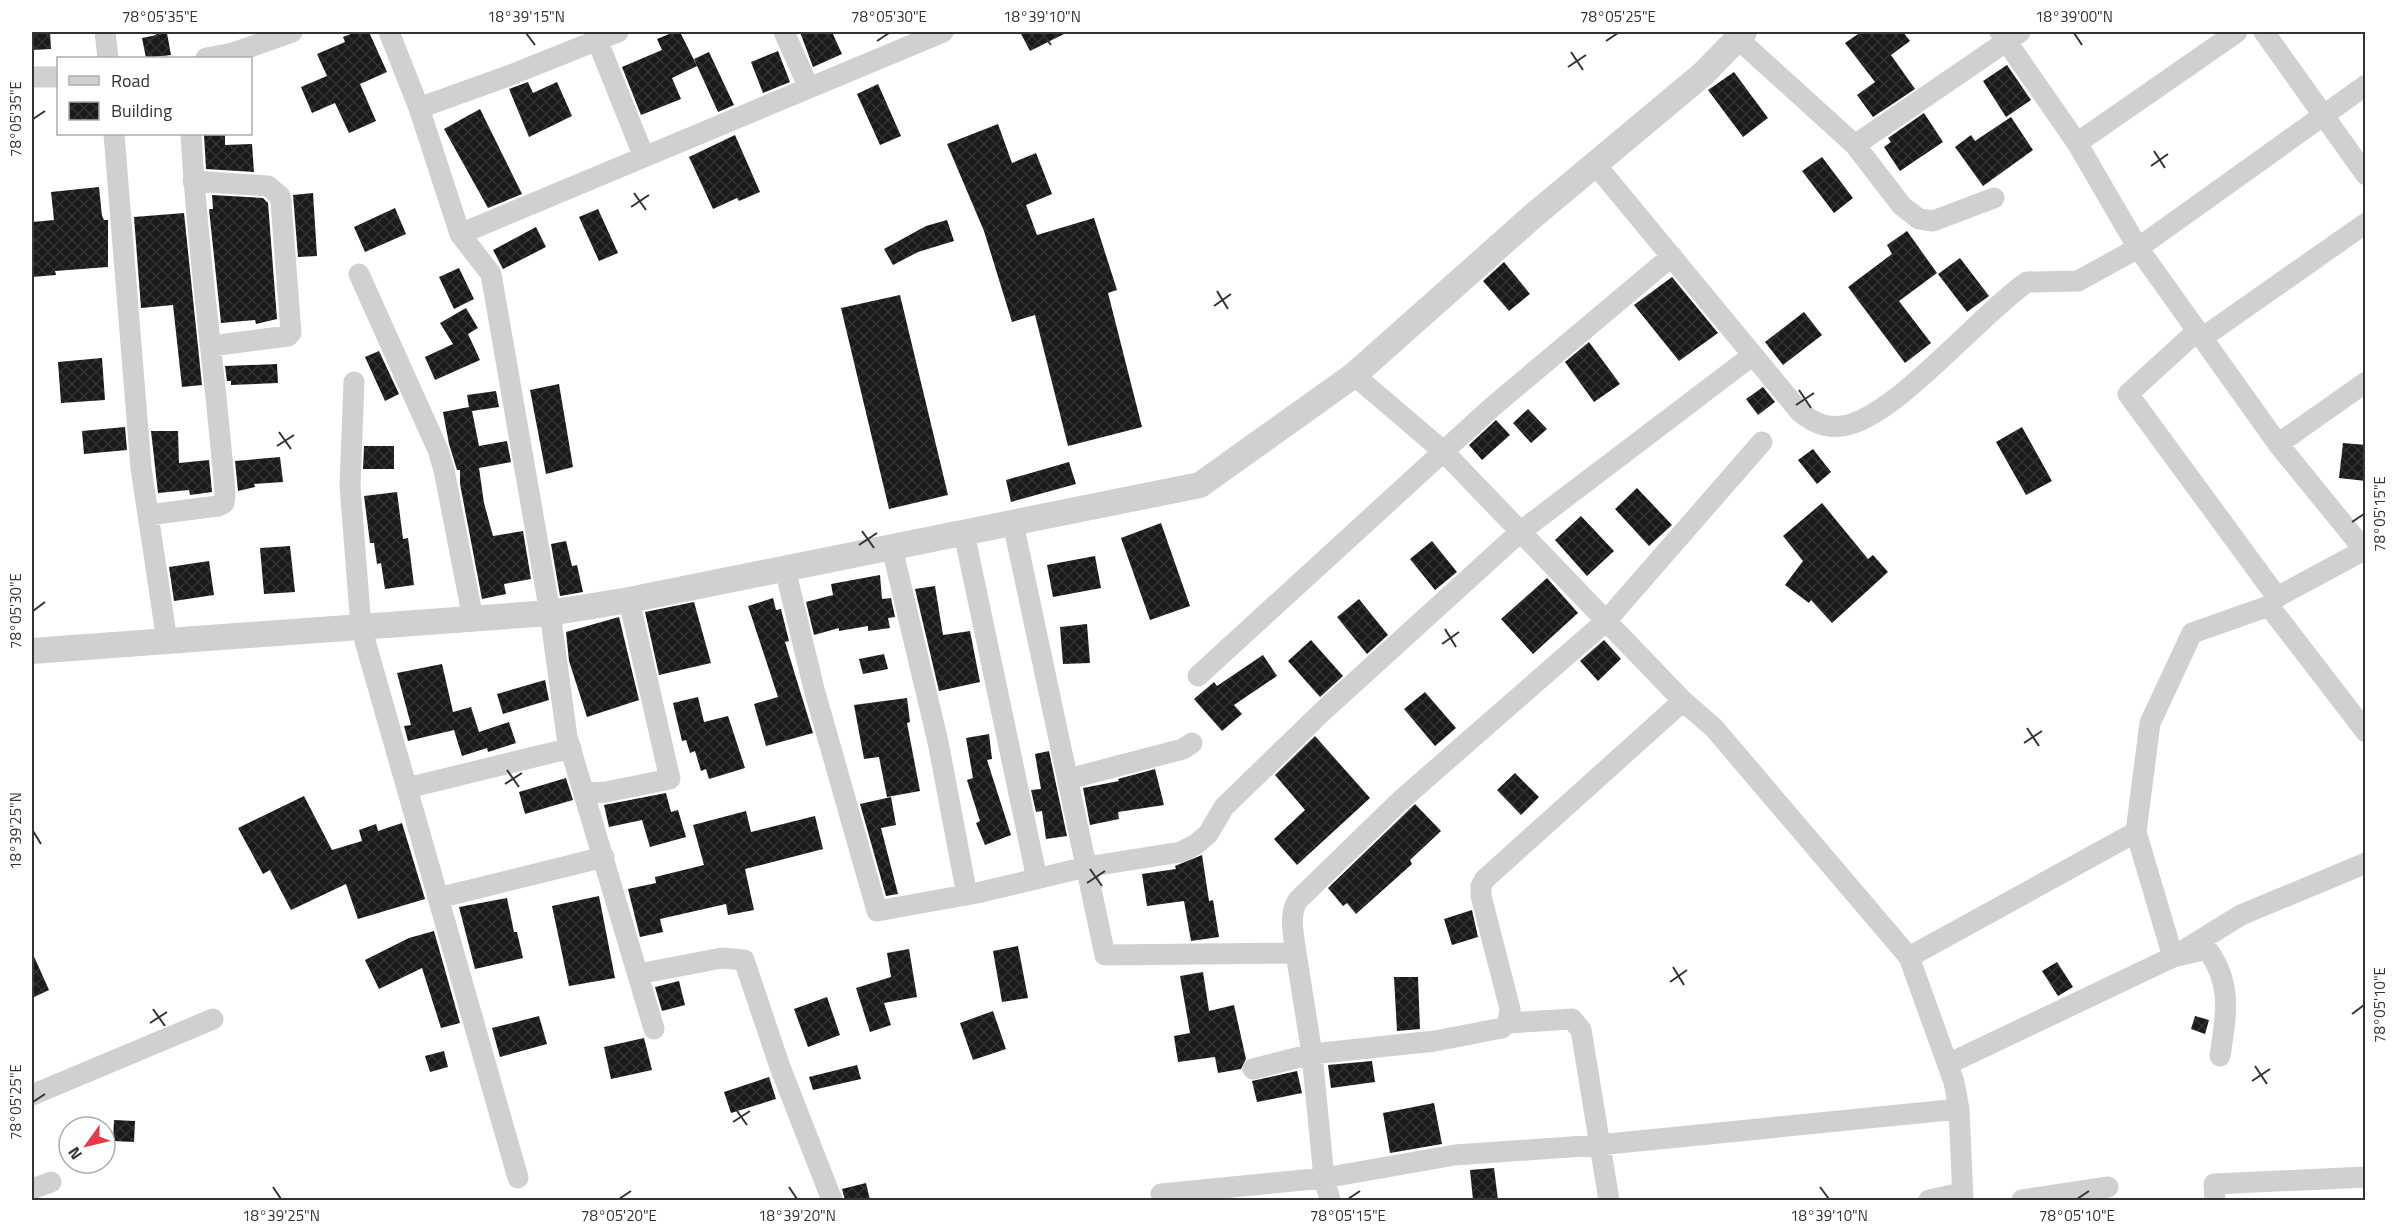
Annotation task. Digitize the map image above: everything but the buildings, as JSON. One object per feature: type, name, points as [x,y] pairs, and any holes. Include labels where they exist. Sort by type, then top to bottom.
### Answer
[{"type":"street","points":[[105,32],[108,57]]},
{"type":"street","points":[[390,32],[419,108],[460,234],[491,274],[571,748],[654,1029]]},
{"type":"street","points":[[419,108],[508,76],[596,36],[618,32]]},
{"type":"street","points":[[784,32],[809,88]]},
{"type":"street","points":[[460,234],[943,32]]},
{"type":"street","points":[[2077,143],[2237,32]]},
{"type":"street","points":[[2264,32],[2366,175]]},
{"type":"street","points":[[211,57],[233,53],[279,34]]},
{"type":"street","points":[[1855,145],[2009,34],[2077,143],[2138,248],[2278,444],[2365,550],[2273,602],[2192,633],[2150,723],[2136,832],[2173,957]]},
{"type":"street","points":[[32,651],[550,613],[629,600],[1200,485],[1354,375],[1595,164],[1703,74],[1740,35],[1855,145],[1902,206],[1919,219],[1933,222],[1994,198]]},
{"type":"street","points":[[596,36],[644,157]]},
{"type":"street","points":[[32,77],[57,77]]},
{"type":"street","points":[[1595,164],[1800,412],[1811,421],[1825,426],[1845,426],[1862,420],[1895,398],[2027,282],[2078,281],[2138,248],[2366,85]]},
{"type":"street","points":[[114,135],[141,468],[167,641]]},
{"type":"street","points":[[148,515],[218,507],[224,502],[218,400],[193,181],[191,135]]},
{"type":"street","points":[[193,181],[268,186],[280,196],[281,202],[291,333],[288,336],[212,346]]},
{"type":"street","points":[[2366,223],[2200,334],[2128,394],[2366,732]]},
{"type":"street","points":[[1198,676],[1443,451],[1672,256]]},
{"type":"street","points":[[359,274],[438,450],[444,470],[473,619]]},
{"type":"street","points":[[785,569],[814,689],[876,911],[967,895],[1086,867],[1180,852],[1195,845],[1208,834],[1224,807],[1322,712],[1520,532],[1753,355]]},
{"type":"street","points":[[1354,375],[1443,451],[1683,701],[1714,728],[1909,957],[1948,1064],[1959,1109],[1963,1197],[1929,1200]]},
{"type":"street","points":[[354,382],[350,486],[361,627],[518,1178]]},
{"type":"street","points":[[2278,444],[2366,382]]},
{"type":"street","points":[[1330,1200],[1324,1178],[1312,1054],[1292,919],[1293,908],[1298,900],[1400,801],[1606,621],[1762,442]]},
{"type":"street","points":[[1013,523],[1105,955],[1296,953]]},
{"type":"street","points":[[964,533],[1037,879]]},
{"type":"street","points":[[892,548],[938,742],[967,895]]},
{"type":"street","points":[[585,793],[606,792],[670,778],[629,600]]},
{"type":"street","points":[[1508,1023],[1510,1009],[1481,896],[1481,886],[1485,879],[1683,701]]},
{"type":"street","points":[[1068,779],[1183,749],[1192,743]]},
{"type":"street","points":[[407,788],[571,748]]},
{"type":"street","points":[[1909,957],[2136,832]]},
{"type":"street","points":[[438,898],[603,857]]},
{"type":"street","points":[[1948,1064],[2173,957],[2241,915],[2366,863]]},
{"type":"street","points":[[2173,957],[2207,949],[2220,967],[2228,1008],[2220,1056]]},
{"type":"street","points":[[638,974],[722,958],[744,960],[780,1067],[832,1200]]},
{"type":"street","points":[[32,1095],[213,1019]]},
{"type":"street","points":[[1253,1069],[1312,1054],[1435,1041],[1502,1028],[1508,1023],[1572,1019],[1581,1030],[1598,1145],[1609,1200]]},
{"type":"street","points":[[1161,1194],[1324,1178],[1455,1155],[1598,1145],[1959,1109]]},
{"type":"street","points":[[2215,1200],[2214,1184],[2366,1177]]},
{"type":"street","points":[[32,1189],[51,1182]]},
{"type":"street","points":[[2022,1200],[2108,1187]]}]
